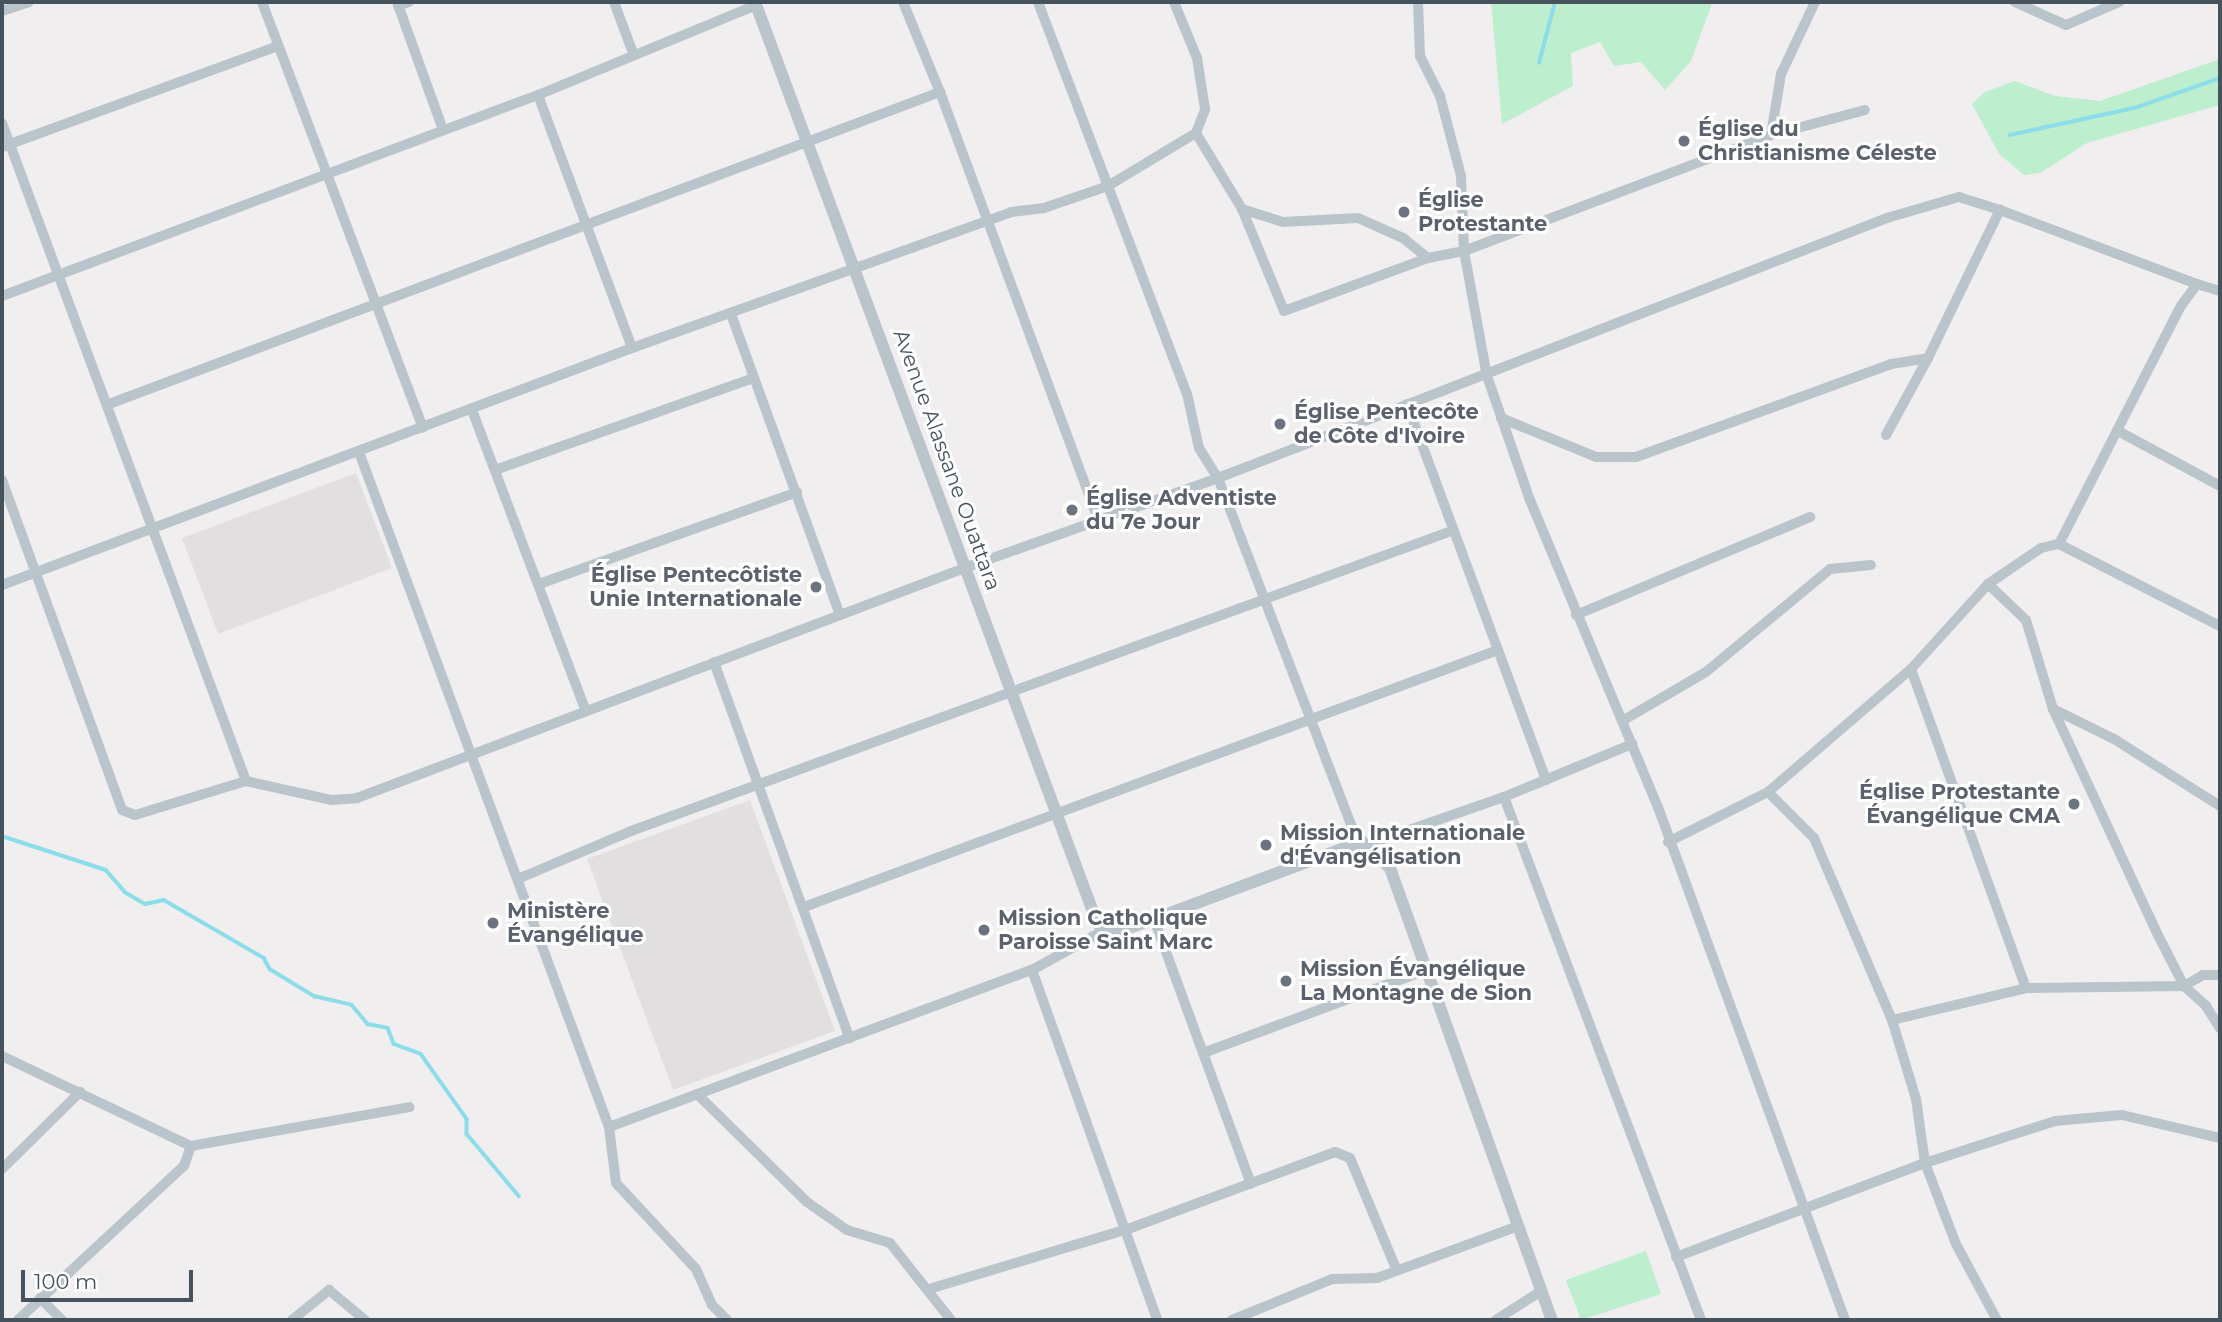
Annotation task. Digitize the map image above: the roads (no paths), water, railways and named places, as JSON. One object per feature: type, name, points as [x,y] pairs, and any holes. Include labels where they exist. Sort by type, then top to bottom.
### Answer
[{"type":"street","points":[[2,11],[29,2]]},
{"type":"street","points":[[262,2],[423,428]]},
{"type":"street","points":[[409,2],[397,4],[443,130]]},
{"type":"street","points":[[614,2],[633,53]]},
{"type":"street","points":[[903,2],[940,92],[1099,521]]},
{"type":"street","points":[[1038,2],[1187,394],[1199,448],[1218,478],[1351,825],[1390,869],[1424,971],[1552,1320]]},
{"type":"street","points":[[2,585],[632,348],[987,221],[1031,207],[1044,208],[1108,186],[1196,133],[1205,109],[1197,58],[1174,2]]},
{"type":"street","points":[[1418,2],[1420,55],[1440,96],[1461,176],[1464,251],[1487,376],[1576,615],[1632,744],[1844,1320]]},
{"type":"street","points":[[1771,135],[1781,74],[1815,2]]},
{"type":"street","points":[[2015,2],[2066,25],[2119,2]]},
{"type":"street","points":[[2,296],[326,172],[538,95],[755,3]]},
{"type":"street","name":"Avenue Alassane Ouattara","points":[[755,3],[809,141],[1056,813],[1103,932]]},
{"type":"street","points":[[6,146],[278,47]]},
{"type":"street","points":[[109,404],[940,92]]},
{"type":"street","points":[[538,95],[632,348]]},
{"type":"street","points":[[1196,133],[1242,209],[1284,311],[1428,258],[1464,251],[1771,135],[1865,110]]},
{"type":"street","points":[[2,123],[6,146],[109,404],[246,781]]},
{"type":"street","points":[[2,480],[121,810],[135,815],[246,781],[331,800],[357,798],[585,709],[967,567],[1218,478],[1921,206],[1959,197],[2000,209],[2220,291]]},
{"type":"street","points":[[1242,209],[1283,222],[1358,218],[1403,238],[1428,258]]},
{"type":"street","points":[[1886,435],[1928,358],[2000,209]]},
{"type":"street","points":[[1668,842],[1768,793],[1911,669],[1988,584],[2013,563],[2059,544],[2118,431],[2162,338],[2197,284]]},
{"type":"street","points":[[731,314],[840,615]]},
{"type":"street","points":[[1501,418],[1596,457],[1636,457],[1891,364],[1928,358]]},
{"type":"street","points":[[495,470],[753,378]]},
{"type":"street","points":[[1407,404],[1546,780]]},
{"type":"street","points":[[472,410],[585,709]]},
{"type":"street","points":[[2118,431],[2220,486]]},
{"type":"street","points":[[359,452],[469,755],[520,878],[609,1127],[611,1170],[621,1194],[696,1269],[712,1305],[727,1320]]},
{"type":"street","points":[[539,584],[797,492]]},
{"type":"street","points":[[1576,615],[1810,517]]},
{"type":"street","points":[[520,878],[631,831],[1454,530]]},
{"type":"street","points":[[2059,544],[2220,626]]},
{"type":"street","points":[[1622,721],[1706,672],[1830,569],[1871,565]]},
{"type":"street","points":[[1988,584],[2026,620],[2053,709],[2184,986],[2206,1006],[2220,1028]]},
{"type":"street","points":[[804,907],[1498,650]]},
{"type":"street","points":[[714,663],[849,1038]]},
{"type":"street","points":[[1911,669],[2026,988]]},
{"type":"street","points":[[2053,709],[2114,739],[2220,806]]},
{"type":"street","points":[[609,1127],[1032,970],[1103,932],[1116,933],[1345,848],[1366,845],[1504,797],[1632,744]]},
{"type":"street","points":[[1768,793],[1814,838],[1892,1020],[1916,1099],[1925,1163],[1956,1244],[1997,1320]]},
{"type":"street","points":[[1504,797],[1701,1320]]},
{"type":"street","points":[[1154,919],[1251,1184]]},
{"type":"street","points":[[1032,970],[1128,1229],[1157,1320]]},
{"type":"street","points":[[1203,1053],[1424,971]]},
{"type":"street","points":[[1892,1020],[2026,988],[2184,986],[2203,975],[2220,975]]},
{"type":"street","points":[[2,1056],[191,1146],[410,1107]]},
{"type":"street","points":[[2,1169],[80,1092]]},
{"type":"street","points":[[697,1094],[807,1202],[847,1230],[890,1243],[951,1320]]},
{"type":"street","points":[[1676,1257],[1925,1163],[2055,1121],[2089,1114],[2122,1115],[2220,1138]]},
{"type":"street","points":[[18,1320],[184,1167],[191,1146]]},
{"type":"street","points":[[929,1289],[1128,1229],[1344,1152],[1396,1271]]},
{"type":"street","points":[[1232,1320],[1332,1279],[1377,1278],[1518,1226]]},
{"type":"street","points":[[292,1320],[329,1290],[365,1320]]},
{"type":"street","points":[[1496,1320],[1541,1291]]},
{"type":"street","points":[[40,1298],[62,1320]]},
{"type":"waterway","points":[[1539,63],[1555,2]]},
{"type":"waterway","points":[[2010,135],[2138,107],[2220,78]]},
{"type":"waterway","points":[[2,836],[106,870],[125,892],[145,904],[164,900],[264,958],[270,969],[314,996],[352,1005],[368,1024],[388,1028],[394,1044],[421,1054],[467,1119],[467,1134],[519,1196]]},
{"type":"place","name":"Église du Christianisme Céleste","points":[[1684,141]]},
{"type":"place","name":"Église Protestante","points":[[1404,212]]},
{"type":"place","name":"Église Pentecôte de Côte d'Ivoire","points":[[1280,424]]},
{"type":"place","name":"Église Adventiste du 7e Jour","points":[[1072,510]]},
{"type":"place","name":"Église Pentecôtiste Unie Internationale","points":[[816,587]]},
{"type":"place","name":"Église Protestante Évangélique CMA","points":[[2074,804]]},
{"type":"place","name":"Mission Internationale d'Évangélisation","points":[[1266,845]]},
{"type":"place","name":"Ministère Évangélique","points":[[493,923]]},
{"type":"place","name":"Mission Catholique Paroisse Saint Marc","points":[[984,930]]},
{"type":"place","name":"Mission Évangélique La Montagne de Sion","points":[[1286,981]]}]
